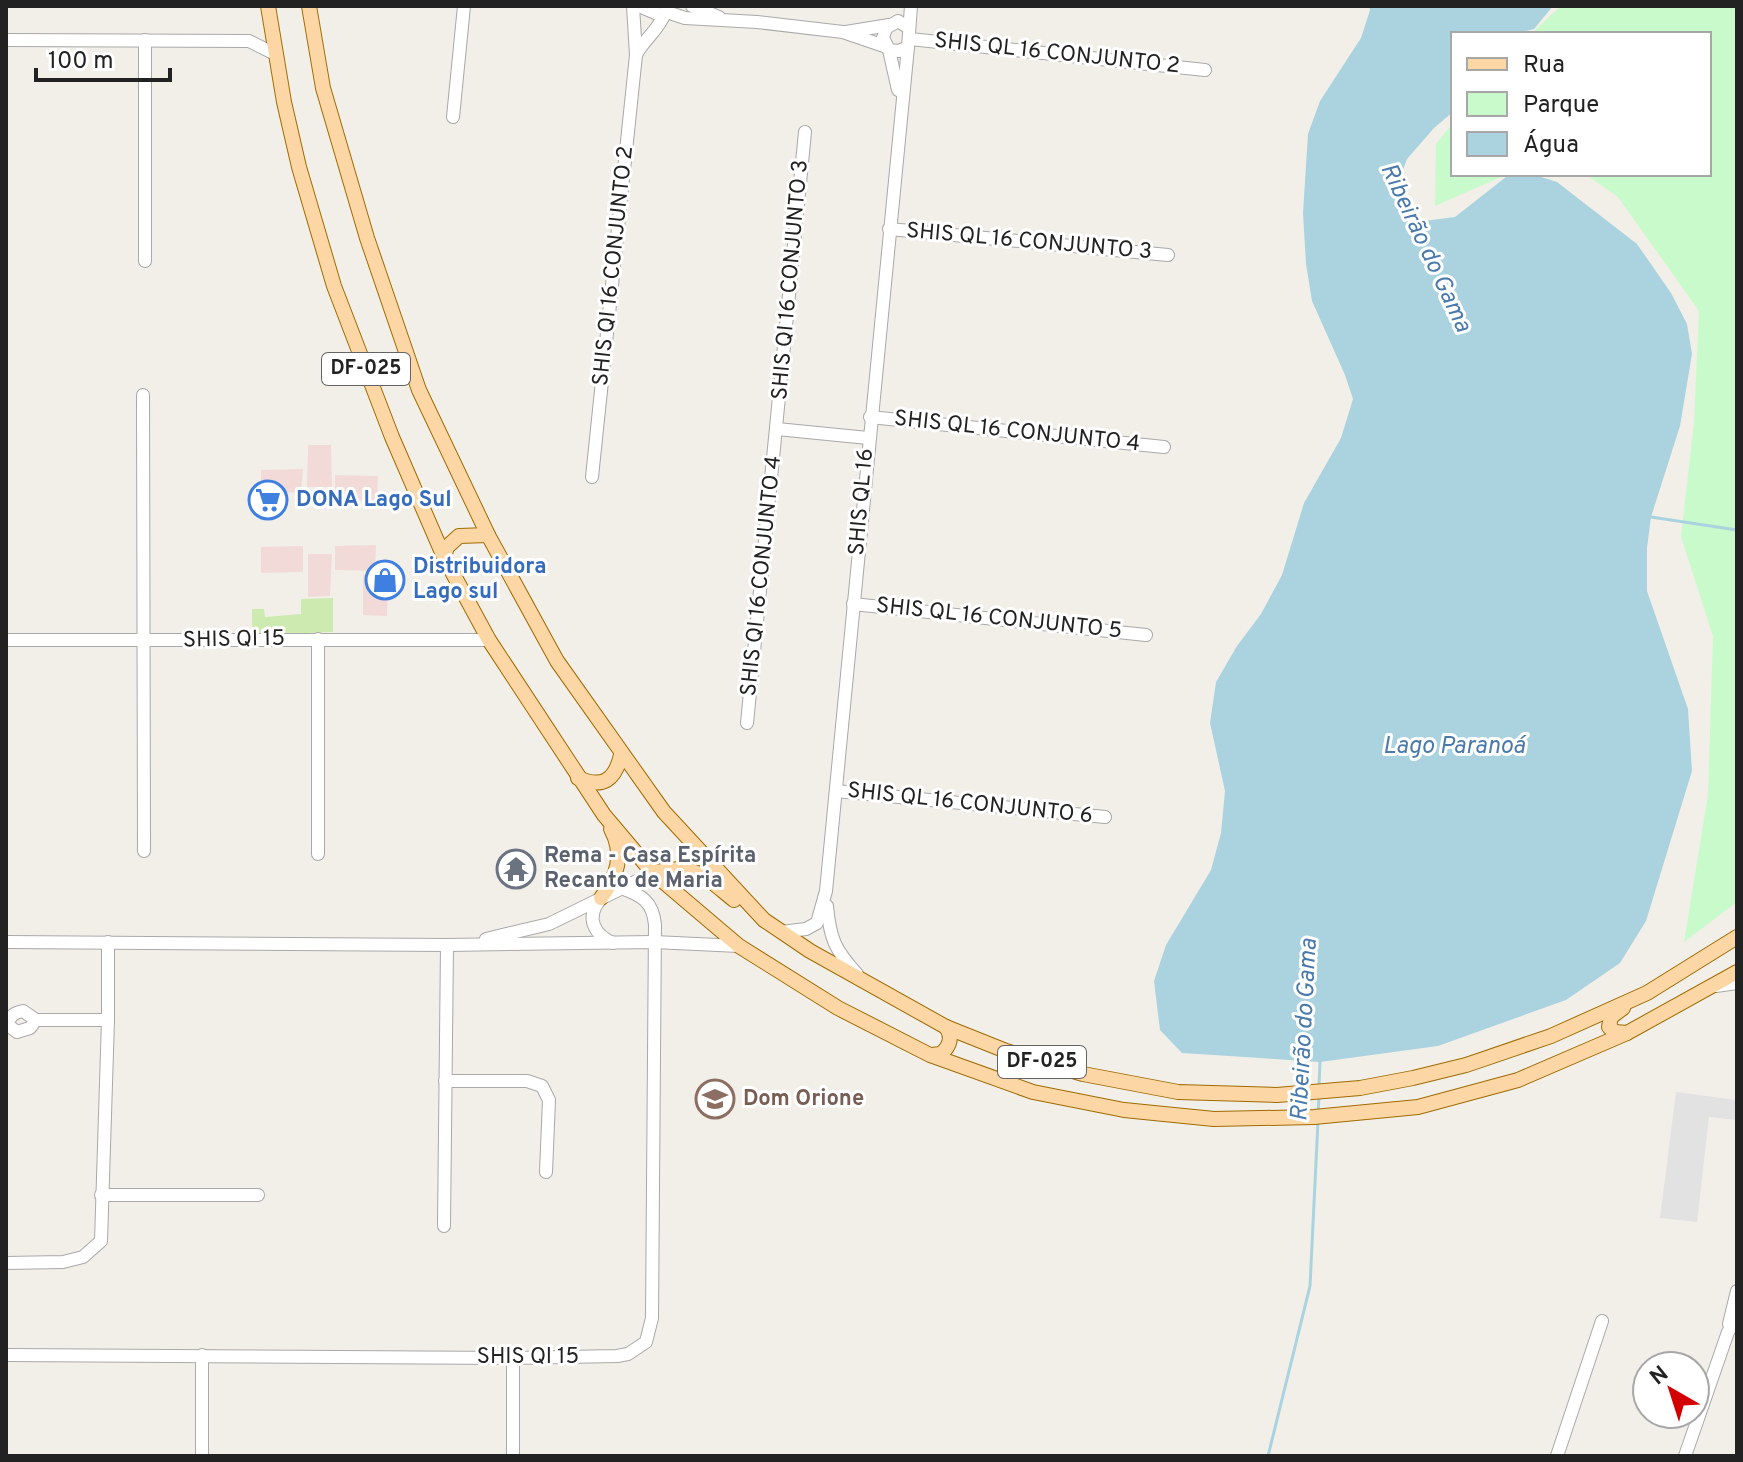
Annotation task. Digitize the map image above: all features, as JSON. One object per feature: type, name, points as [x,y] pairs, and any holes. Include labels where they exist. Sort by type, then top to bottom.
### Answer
[{"type":"main road","name":"DF-025","points":[[268,6],[299,167],[334,286],[392,437],[444,557],[489,640],[604,815],[653,873],[739,946],[838,1008],[930,1055],[1033,1092],[1124,1110],[1214,1119],[1293,1117],[1418,1107],[1518,1080],[1627,1033],[1737,972]]},
{"type":"main road","name":"DF-025","points":[[309,6],[323,88],[367,238],[419,390],[488,535],[557,661],[621,755],[664,812],[764,920],[781,932],[866,984],[946,1027],[1006,1051],[1049,1064],[1178,1092],[1295,1094],[1413,1078],[1466,1065],[1551,1036],[1647,993],[1737,937]]},
{"type":"main road","points":[[444,557],[447,547],[459,536],[488,535]]},
{"type":"main road","points":[[577,778],[590,784],[602,783],[617,770],[621,755]]},
{"type":"main road","points":[[601,898],[612,881],[619,860],[616,838],[604,815]]},
{"type":"main road","points":[[653,873],[671,868],[693,869],[764,920]]},
{"type":"main road","points":[[1627,1033],[1612,1031],[1608,1022],[1647,993]]},
{"type":"main road","points":[[930,1055],[941,1054],[950,1043],[951,1037],[946,1027]]},
{"type":"street","points":[[453,117],[464,6]]},
{"type":"street","points":[[636,6],[656,14],[668,11],[685,18],[843,32],[899,51],[909,38],[892,23]]},
{"type":"street","name":"SHIS QI 16 CONJUNTO 2","points":[[592,477],[636,55],[636,6]]},
{"type":"street","points":[[692,6],[726,20]]},
{"type":"street","points":[[843,32],[892,23],[903,6]]},
{"type":"street","name":"SHIS QL 16","points":[[781,932],[806,929],[817,923],[826,891],[911,6]]},
{"type":"street","points":[[636,55],[668,11]]},
{"type":"street","points":[[6,40],[249,41],[258,38],[270,23]]},
{"type":"street","name":"SHIS QL 16","points":[[892,23],[883,38],[897,80],[900,113]]},
{"type":"street","name":"SHIS QL 16 CONJUNTO 2","points":[[909,38],[1205,70]]},
{"type":"street","points":[[145,40],[145,261]]},
{"type":"street","points":[[249,41],[275,54]]},
{"type":"street","name":"SHIS QI 16 CONJUNTO 3","points":[[777,429],[805,132]]},
{"type":"street","name":"SHIS QL 16 CONJUNTO 3","points":[[889,229],[1168,255]]},
{"type":"street","points":[[143,395],[144,851]]},
{"type":"street","name":"SHIS QL 16 CONJUNTO 4","points":[[870,417],[1164,447]]},
{"type":"street","points":[[777,429],[868,438]]},
{"type":"street","name":"SHIS QI 16 CONJUNTO 4","points":[[747,723],[777,429]]},
{"type":"street","name":"SHIS QL 16 CONJUNTO 5","points":[[853,604],[1146,635]]},
{"type":"street","points":[[461,640],[471,633],[478,619]]},
{"type":"street","points":[[318,639],[318,854]]},
{"type":"street","name":"SHIS QI 15","points":[[6,640],[489,640]]},
{"type":"street","name":"SHIS QL 16 CONJUNTO 6","points":[[836,791],[1105,817]]},
{"type":"street","points":[[452,945],[549,924],[653,873]]},
{"type":"street","points":[[621,888],[638,893],[650,904],[655,918],[654,942]]},
{"type":"street","name":"SHIS QL 16","points":[[826,891],[832,941],[866,984]]},
{"type":"street","points":[[601,898],[595,907],[593,923],[602,937],[614,943]]},
{"type":"street","points":[[6,942],[452,945],[654,942],[739,946]]},
{"type":"street","points":[[6,1263],[63,1262],[83,1257],[101,1241],[108,942]]},
{"type":"street","name":"SHIS QI 15","points":[[6,1355],[513,1358],[617,1356],[638,1349],[649,1336],[652,1318],[654,942]]},
{"type":"street","points":[[444,1226],[445,1081],[452,945]]},
{"type":"street","points":[[1713,986],[1737,983]]},
{"type":"street","points":[[36,1020],[108,1020]]},
{"type":"street","points":[[445,1081],[527,1081],[542,1086],[549,1100],[546,1172]]},
{"type":"street","points":[[101,1195],[258,1195]]},
{"type":"street","points":[[1728,1332],[1729,1316],[1737,1291]]},
{"type":"street","points":[[1685,1456],[1728,1332],[1737,1317]]},
{"type":"street","points":[[1557,1456],[1602,1321]]},
{"type":"street","points":[[202,1355],[202,1456]]},
{"type":"street","points":[[513,1358],[513,1456]]},
{"type":"shaded area","points":[[308,445],[331,445],[332,487],[307,487]]},
{"type":"shaded area","points":[[303,469],[301,492],[261,494],[261,470]]},
{"type":"shaded area","points":[[335,475],[378,476],[377,500],[335,501]]},
{"type":"shaded area","points":[[376,545],[375,571],[335,570],[335,546]]},
{"type":"shaded area","points":[[303,546],[303,572],[261,573],[261,547]]},
{"type":"shaded area","points":[[308,554],[332,554],[330,596],[308,597]]},
{"type":"shaded area","points":[[363,575],[388,575],[387,616],[363,615]]},
{"type":"shaded area","points":[[1676,1092],[1737,1100],[1737,1120],[1709,1117],[1697,1222],[1660,1218]]},
{"type":"green space","points":[[1561,6],[1737,6],[1737,902],[1684,942],[1708,795],[1713,636],[1681,537],[1694,422],[1699,311],[1618,197],[1588,176],[1711,176],[1711,32],[1533,32]]},
{"type":"green space","points":[[1451,125],[1451,176],[1503,176],[1435,206],[1436,144]]},
{"type":"green space","points":[[333,598],[333,632],[252,635],[252,609],[264,609],[265,617],[301,614],[301,599]]},
{"type":"water","name":"Lago Paranoá","points":[[1369,6],[1553,6],[1534,29],[1521,32],[1451,32],[1451,114],[1407,159],[1395,192],[1398,207],[1409,218],[1424,221],[1455,217],[1506,177],[1538,176],[1557,182],[1637,244],[1671,293],[1687,324],[1692,354],[1680,426],[1651,517],[1647,591],[1688,709],[1692,771],[1646,921],[1620,963],[1566,1000],[1438,1046],[1320,1062],[1182,1053],[1160,1030],[1154,981],[1166,945],[1211,870],[1221,833],[1225,791],[1210,723],[1216,682],[1261,614],[1282,575],[1304,503],[1341,438],[1353,399],[1312,301],[1303,213],[1308,134],[1320,101],[1361,38]]},
{"type":"waterway","points":[[1651,517],[1737,530]]},
{"type":"waterway","name":"Ribeirão do Gama","points":[[1319,1086],[1320,1061]]},
{"type":"waterway","name":"Ribeirão do Gama","points":[[1318,1114],[1319,1097]]},
{"type":"waterway","name":"Ribeirão do Gama","points":[[1268,1456],[1310,1286],[1318,1121]]},
{"type":"place","name":"DONA Lago Sul","points":[[268,500]]},
{"type":"place","name":"Distribuidora Lago sul","points":[[385,580]]},
{"type":"place","name":"Rema - Casa Espírita Recanto de Maria","points":[[516,869]]},
{"type":"place","name":"Dom Orione","points":[[715,1099]]}]
